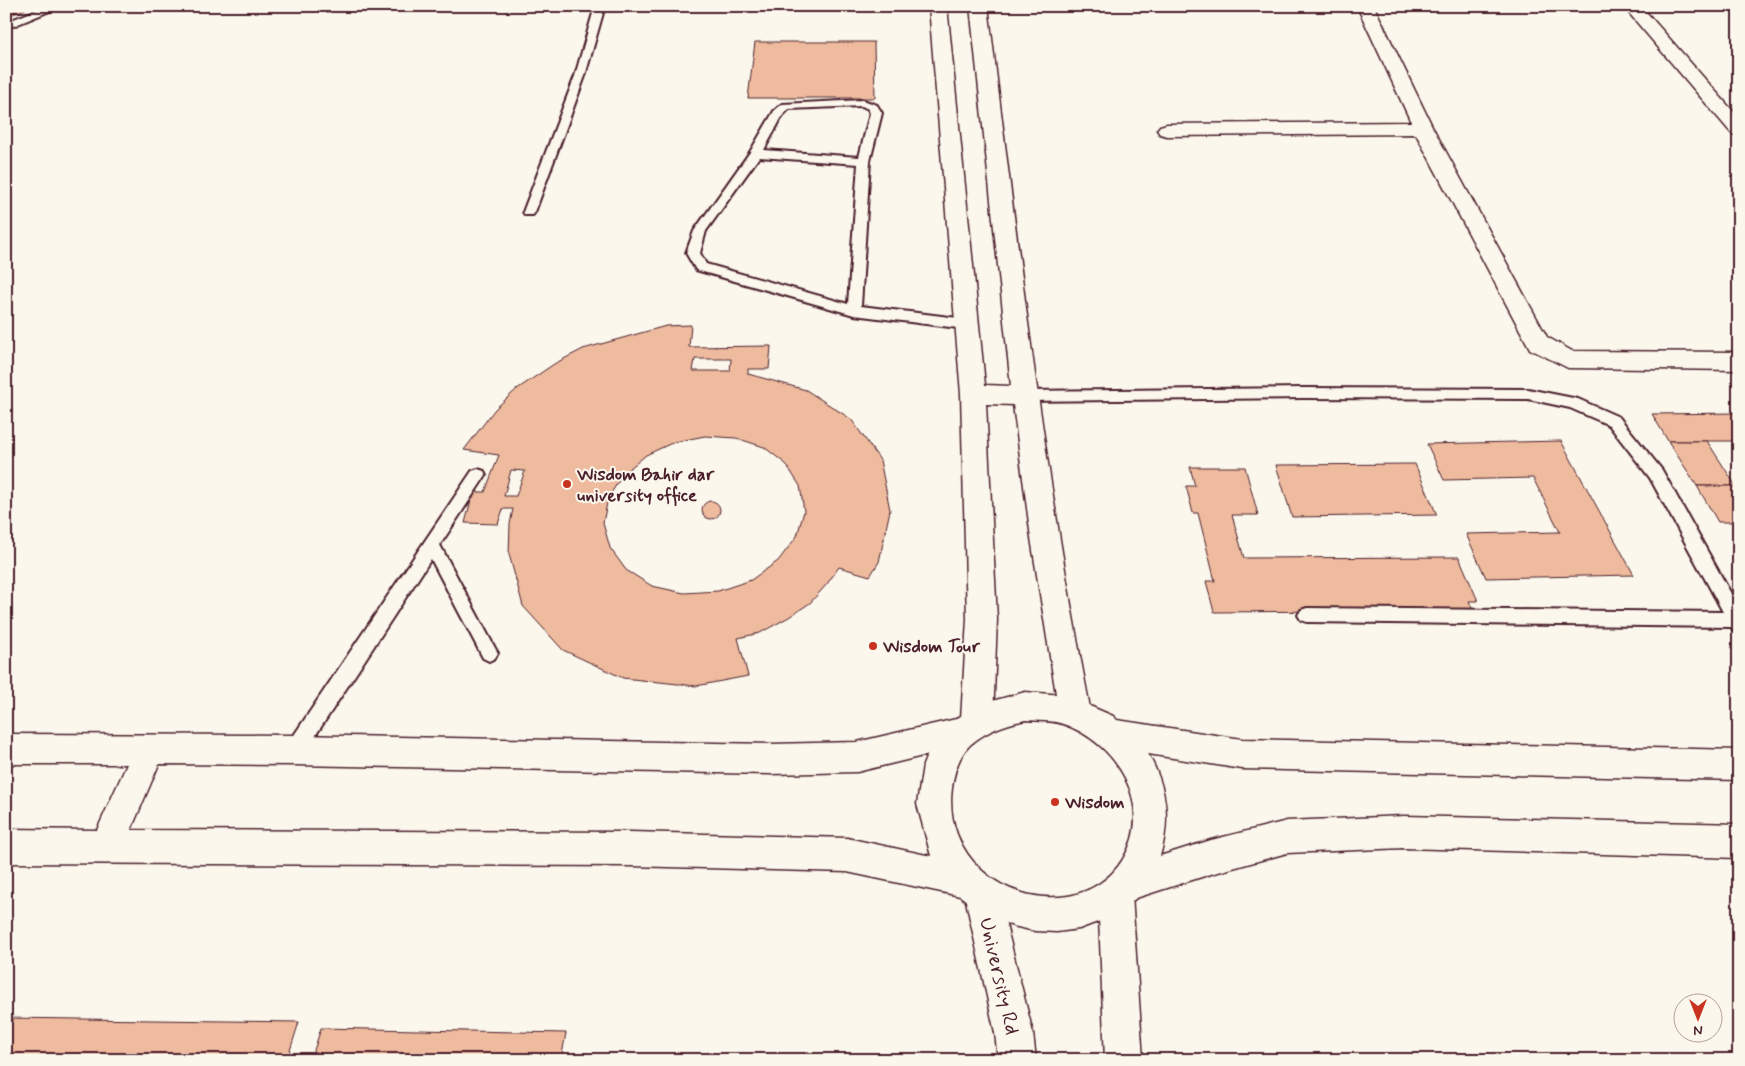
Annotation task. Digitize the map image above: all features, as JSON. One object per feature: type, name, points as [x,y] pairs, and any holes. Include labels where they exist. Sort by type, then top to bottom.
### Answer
[{"type":"street","points":[[938,6],[973,394],[982,619],[968,726],[942,758],[932,788],[934,820],[946,852],[975,887]]},
{"type":"street","points":[[979,6],[1024,396],[1056,615],[1075,713]]},
{"type":"street","points":[[1365,6],[1423,128],[1538,343],[1568,359],[1739,361]]},
{"type":"street","points":[[1631,6],[1739,130]]},
{"type":"street","points":[[1167,130],[1423,128]]},
{"type":"street","points":[[973,394],[1024,396]]},
{"type":"street","points":[[6,749],[295,750],[771,759],[857,757],[968,726],[999,709],[1024,705],[1049,706],[1075,713],[1094,722],[1110,734],[1133,759],[1148,790],[1152,822],[1146,855],[1122,889],[1124,1060]]},
{"type":"street","points":[[1110,734],[1242,754],[1739,765]]},
{"type":"street","points":[[107,846],[150,749]]},
{"type":"street","points":[[6,846],[631,849],[846,855],[975,887],[1013,908],[1049,915],[1084,911],[1122,889],[1211,857],[1287,837],[1404,832],[1739,841]]},
{"type":"street","name":"University Rd","points":[[975,887],[1014,1033],[1017,1060]]},
{"type":"lane","points":[[6,26],[57,6]]},
{"type":"lane","points":[[529,212],[580,76],[600,6]]},
{"type":"lane","points":[[854,310],[864,161],[876,113],[873,107],[863,103],[786,106],[778,113],[756,152],[700,231],[693,253],[701,267],[854,310],[966,324]]},
{"type":"lane","points":[[756,152],[864,161]]},
{"type":"lane","points":[[1024,396],[1303,393],[1528,394],[1573,403],[1614,421],[1656,474],[1737,623],[1307,615]]},
{"type":"lane","points":[[295,750],[478,475]]},
{"type":"lane","points":[[431,543],[489,653]]},
{"type":"building","points":[[13,6],[32,6],[6,17],[6,9]]},
{"type":"building","points":[[755,42],[874,42],[875,98],[748,98]]},
{"type":"building","points":[[691,325],[689,347],[771,346],[769,369],[748,369],[748,374],[806,390],[851,419],[880,460],[890,510],[879,562],[870,576],[839,567],[810,603],[760,633],[738,638],[748,676],[696,686],[623,678],[563,650],[523,606],[509,554],[510,524],[513,509],[503,509],[498,524],[465,523],[473,492],[485,492],[499,455],[464,450],[495,409],[517,389],[554,364],[583,349],[666,326]],"holes":[[[695,359],[731,359],[730,371],[693,371]],[[705,436],[736,438],[764,447],[786,464],[800,486],[804,511],[797,536],[778,561],[751,580],[718,591],[684,593],[652,586],[626,570],[610,548],[603,523],[608,498],[623,474],[646,455],[674,442]],[[511,470],[525,471],[516,496],[504,496]]]},
{"type":"building","points":[[1739,413],[1739,441],[1668,441],[1652,414]]},
{"type":"building","points":[[1561,441],[1634,575],[1486,578],[1466,534],[1560,532],[1533,478],[1444,480],[1427,444]]},
{"type":"building","points":[[1668,441],[1707,441],[1736,486],[1697,486]]},
{"type":"building","points":[[1415,464],[1437,515],[1292,517],[1276,465]]},
{"type":"building","points":[[1190,467],[1245,467],[1258,515],[1232,515],[1244,558],[1459,557],[1478,601],[1469,601],[1473,610],[1214,612],[1206,581],[1215,581],[1198,513],[1193,513],[1186,486],[1195,486]]},
{"type":"building","points":[[1697,486],[1739,486],[1739,522],[1718,522]]},
{"type":"building","points":[[711,501],[717,504],[720,510],[717,516],[711,519],[705,516],[702,510],[705,504]]},
{"type":"building","points":[[6,1018],[299,1022],[287,1060],[6,1060]]},
{"type":"building","points":[[321,1028],[566,1033],[561,1060],[311,1060]]},
{"type":"place","name":"Wisdom Bahir dar university office","points":[[567,484]]},
{"type":"place","name":"Wisdom Tour","points":[[873,646]]},
{"type":"place","name":"Wisdom","points":[[1055,802]]}]
